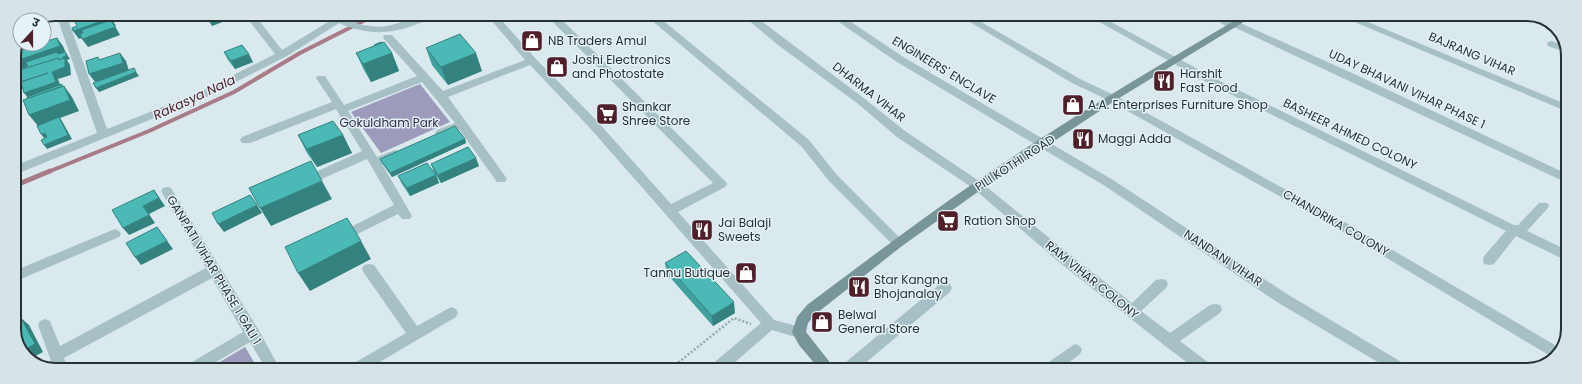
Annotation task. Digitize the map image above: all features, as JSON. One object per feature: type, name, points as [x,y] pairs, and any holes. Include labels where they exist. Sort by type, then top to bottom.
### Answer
[{"type":"street","points":[[64,21],[104,134]]},
{"type":"street","points":[[254,21],[281,55]]},
{"type":"street","points":[[21,168],[202,96],[346,22],[370,30],[389,31],[405,27],[417,21]]},
{"type":"street","points":[[497,21],[593,124],[669,210],[767,326],[799,332],[804,341],[823,363]]},
{"type":"street","points":[[557,21],[721,184],[669,210]]},
{"type":"street","points":[[658,21],[714,66],[805,143],[833,178],[898,243]]},
{"type":"street","name":"DHARMA VIHAR","points":[[754,21],[782,44],[862,101],[901,134],[978,186]]},
{"type":"street","name":"ENGINEERS' ENCLAVE","points":[[842,21],[901,60],[1044,145]]},
{"type":"street","name":"CHANDRIKA COLONY","points":[[975,21],[1076,81],[1112,98],[1344,227],[1553,351]]},
{"type":"street","name":"BASHEER AHMED COLONY","points":[[1103,21],[1214,82],[1561,253]]},
{"type":"street","name":"UDAY BHAVANI VIHAR PHASE 1","points":[[1226,21],[1348,74],[1561,176]]},
{"type":"street","name":"PILI KOTHI ROAD","points":[[799,332],[802,321],[812,309],[898,243],[978,186],[1044,145],[1112,98],[1240,21]]},
{"type":"street","name":"BAJRANG VIHAR","points":[[1357,21],[1561,106]]},
{"type":"street","points":[[388,37],[441,96],[501,179]]},
{"type":"street","points":[[1552,44],[1559,47]]},
{"type":"street","points":[[441,96],[532,60]]},
{"type":"street","points":[[246,140],[424,77]]},
{"type":"street","points":[[321,78],[404,211],[331,242]]},
{"type":"street","points":[[433,136],[462,124]]},
{"type":"street","name":"NANDANI VIHAR","points":[[1044,145],[1181,230],[1282,298],[1391,363]]},
{"type":"street","points":[[294,186],[372,158],[404,150]]},
{"type":"street","name":"RAM VIHAR COLONY","points":[[978,186],[1131,312],[1198,363]]},
{"type":"street","name":"GANPATI VIHAR PHASE 1 GALI 1","points":[[167,191],[213,271],[253,333],[270,363]]},
{"type":"street","points":[[1489,260],[1517,230],[1543,206]]},
{"type":"street","points":[[21,273],[115,234]]},
{"type":"street","points":[[369,269],[416,335]]},
{"type":"street","points":[[56,355],[213,271]]},
{"type":"street","points":[[1131,312],[1161,284]]},
{"type":"street","points":[[854,363],[945,288]]},
{"type":"street","points":[[1168,341],[1215,310]]},
{"type":"street","points":[[367,363],[452,313]]},
{"type":"street","points":[[45,326],[59,363]]},
{"type":"street","points":[[723,363],[767,326]]},
{"type":"street","points":[[202,363],[253,333]]},
{"type":"street","points":[[1057,363],[1075,350]]},
{"type":"path","points":[[678,363],[734,318],[767,326]]},
{"type":"green space","name":"Gokuldham Park","points":[[420,84],[450,122],[381,153],[351,112]]},
{"type":"green space","points":[[245,347],[254,363],[218,363]]},
{"type":"building","points":[[102,21],[73,31],[72,28],[77,26],[75,22]]},
{"type":"building","points":[[108,21],[112,21],[115,27],[82,39],[80,34],[83,33],[82,30]]},
{"type":"building","points":[[460,34],[476,53],[441,67],[426,48]]},
{"type":"building","points":[[57,38],[60,46],[52,49],[52,40]]},
{"type":"building","points":[[384,42],[392,53],[363,64],[356,53]]},
{"type":"building","points":[[242,45],[249,54],[231,61],[224,52]]},
{"type":"building","points":[[22,52],[42,52],[21,59]]},
{"type":"building","points":[[57,52],[58,54],[65,52],[67,55],[59,60],[58,58],[28,68],[26,62]]},
{"type":"building","points":[[120,53],[123,63],[89,74],[86,61],[98,57],[99,60]]},
{"type":"building","points":[[58,58],[59,60],[65,58],[65,67],[52,72],[56,82],[24,93],[21,82],[48,73],[21,82],[21,70]]},
{"type":"building","points":[[134,68],[136,72],[96,88],[93,83]]},
{"type":"building","points":[[62,84],[62,86],[28,99],[27,97]]},
{"type":"building","points":[[64,86],[70,100],[29,115],[23,100]]},
{"type":"building","points":[[59,117],[68,135],[44,145],[41,140],[47,137],[45,133],[41,134],[37,126]]},
{"type":"building","points":[[333,121],[343,135],[307,149],[298,135]]},
{"type":"building","points":[[455,126],[465,139],[390,173],[380,159]]},
{"type":"building","points":[[468,147],[476,158],[438,175],[431,164]]},
{"type":"building","points":[[311,161],[322,181],[260,208],[249,188]]},
{"type":"building","points":[[427,163],[436,175],[407,188],[398,176]]},
{"type":"building","points":[[154,190],[159,198],[143,206],[149,215],[123,228],[112,210]]},
{"type":"building","points":[[250,195],[257,205],[218,224],[212,213]]},
{"type":"building","points":[[347,218],[361,241],[298,273],[285,247]]},
{"type":"building","points":[[157,227],[167,241],[135,257],[126,243]]},
{"type":"building","points":[[686,251],[734,302],[712,316],[665,263]]},
{"type":"building","points":[[21,318],[35,344],[27,348],[26,346],[22,338]]},
{"type":"waterway","name":"Rakasya Nala","points":[[48,172],[149,131],[234,92],[300,53],[363,21]]},
{"type":"waterway","name":"Rakasya Nala","points":[[21,183],[50,171]]},
{"type":"place","name":"NB Traders Amul","points":[[532,41]]},
{"type":"place","name":"Joshi Electronics and Photostate","points":[[557,67]]},
{"type":"place","name":"Harshit Fast Food","points":[[1164,81]]},
{"type":"place","name":"A.A. Enterprises Furniture Shop","points":[[1073,105]]},
{"type":"place","name":"Shankar Shree Store","points":[[607,114]]},
{"type":"place","name":"Maggi Adda","points":[[1083,139]]},
{"type":"place","name":"Ration Shop","points":[[948,221]]},
{"type":"place","name":"Jai Balaji Sweets","points":[[702,230]]},
{"type":"place","name":"Tannu Butique","points":[[746,273]]},
{"type":"place","name":"Star Kangna Bhojanalay","points":[[859,287]]},
{"type":"place","name":"Belwal General Store","points":[[822,322]]}]
